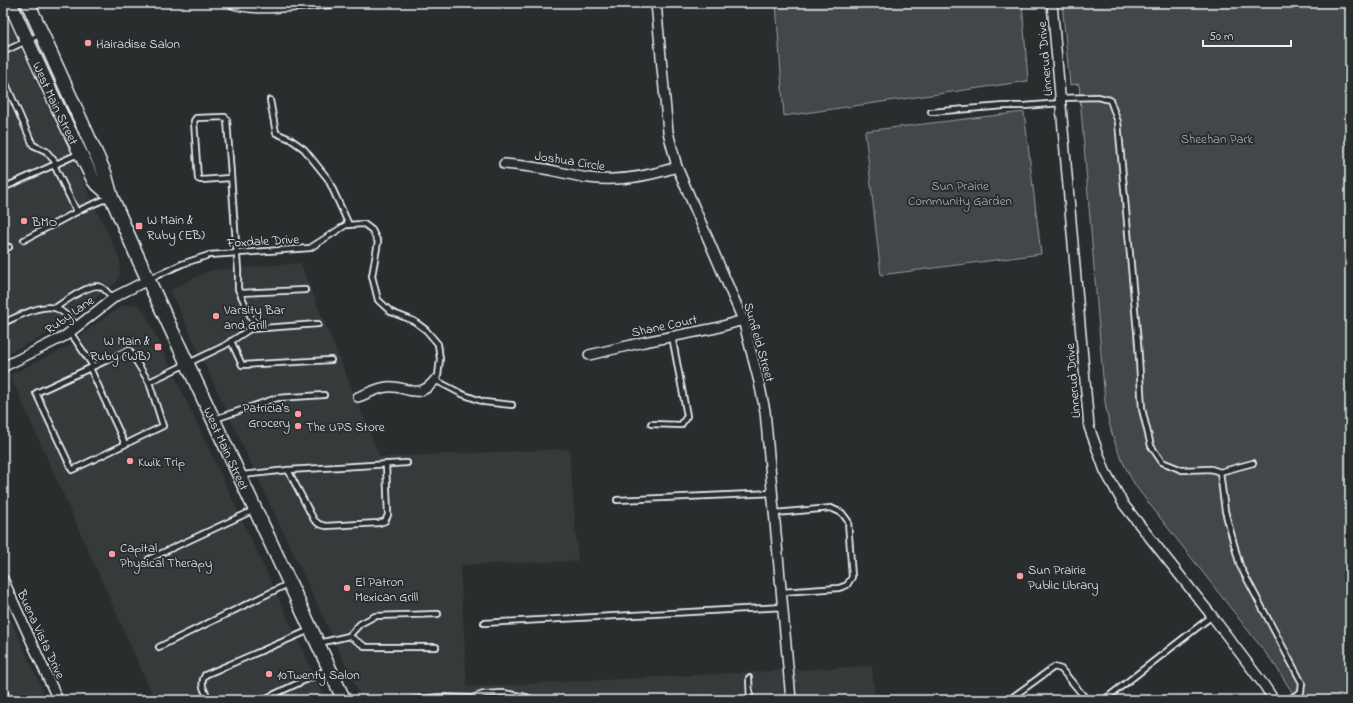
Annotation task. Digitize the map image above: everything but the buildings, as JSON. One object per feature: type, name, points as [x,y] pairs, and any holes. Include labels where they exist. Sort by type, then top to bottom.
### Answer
[{"type":"main road","name":"West Main Street","points":[[10,3],[94,181],[110,196]]},
{"type":"main road","name":"West Main Street","points":[[28,3],[105,174],[110,196],[148,280],[344,700]]},
{"type":"street","points":[[231,3],[238,6],[257,8],[333,3]]},
{"type":"street","name":"Sunfield Street","points":[[656,3],[668,132],[678,167],[743,320],[765,410],[784,607],[791,700]]},
{"type":"street","name":"Linnerud Drive","points":[[1052,3],[1089,427],[1105,471],[1124,505],[1212,616],[1274,700]]},
{"type":"street","name":"Joshua Circle","points":[[504,164],[538,168],[590,178],[610,179],[624,179],[659,173],[678,167]]},
{"type":"street","name":"Ruby Lane","points":[[3,367],[65,336],[113,298],[148,280]]},
{"type":"street","name":"Shane Court","points":[[589,355],[672,336],[716,328],[743,320]]},
{"type":"street","points":[[358,398],[384,387],[395,386],[413,392],[429,387],[435,380]]},
{"type":"street","name":"Buena Vista Drive","points":[[3,579],[58,700]]},
{"type":"lane","points":[[3,52],[42,34]]},
{"type":"lane","points":[[3,77],[33,144],[46,151],[55,165],[77,212]]},
{"type":"lane","points":[[931,112],[1098,97],[1110,100],[1118,122],[1138,343],[1142,409],[1151,446],[1162,462],[1182,470],[1211,469],[1220,472],[1253,463]]},
{"type":"lane","points":[[270,100],[276,133],[304,149],[328,179],[350,225],[364,224],[372,230],[378,242],[372,276],[378,300],[391,312],[414,321],[426,330],[438,344],[440,359],[438,376],[435,380],[462,394],[484,402],[512,406]]},
{"type":"lane","points":[[230,178],[198,179],[194,121],[196,118],[225,116],[227,120],[230,178],[238,270],[238,289],[256,328]]},
{"type":"lane","points":[[3,188],[80,153]]},
{"type":"lane","points":[[24,240],[110,196]]},
{"type":"lane","name":"Foxdale Drive","points":[[148,280],[182,264],[209,255],[310,248],[346,225],[350,225]]},
{"type":"lane","points":[[3,250],[9,247]]},
{"type":"lane","points":[[54,308],[85,290],[95,286],[102,287],[113,298]]},
{"type":"lane","points":[[240,293],[305,290]]},
{"type":"lane","points":[[3,323],[34,309],[54,308],[63,312],[92,367],[124,444]]},
{"type":"lane","points":[[149,382],[224,346],[250,329],[318,324]]},
{"type":"lane","points":[[651,424],[681,425],[687,416],[672,336]]},
{"type":"lane","points":[[231,341],[242,365],[331,360]]},
{"type":"lane","points":[[129,350],[149,382],[163,426],[72,470],[36,393],[92,367],[129,350]]},
{"type":"lane","points":[[213,419],[277,398],[324,395]]},
{"type":"lane","points":[[240,475],[288,470],[407,463]]},
{"type":"lane","points":[[288,470],[314,520],[319,524],[326,526],[379,524],[385,521],[388,515],[386,464]]},
{"type":"lane","points":[[1220,472],[1225,511],[1240,566],[1302,683],[1301,692],[1288,700]]},
{"type":"lane","points":[[618,500],[773,493]]},
{"type":"lane","points":[[775,513],[831,508],[842,514],[848,521],[852,577],[847,585],[839,588],[782,592]]},
{"type":"lane","points":[[149,559],[255,510]]},
{"type":"lane","points":[[159,647],[290,584]]},
{"type":"lane","points":[[484,624],[784,607]]},
{"type":"lane","points":[[318,644],[349,636],[360,624],[376,616],[438,614]]},
{"type":"lane","points":[[1104,700],[1212,616]]},
{"type":"lane","points":[[209,700],[202,685],[202,679],[205,675],[311,629]]},
{"type":"lane","points":[[349,636],[366,647],[436,647]]},
{"type":"lane","points":[[1010,700],[1054,667],[1061,669],[1088,700]]},
{"type":"lane","points":[[262,700],[330,669]]},
{"type":"lane","points":[[749,678],[750,700]]},
{"type":"lane","points":[[3,690],[8,700]]},
{"type":"lane","points":[[413,700],[439,697],[472,699],[484,694],[503,693],[526,696],[534,700]]},
{"type":"shaded area","points":[[3,11],[116,251],[120,261],[120,274],[116,283],[52,332],[3,355]]},
{"type":"shaded area","points":[[300,263],[380,457],[569,449],[578,561],[460,565],[467,687],[872,666],[875,700],[362,700],[170,290],[206,272],[215,270]]},
{"type":"shaded area","points":[[133,304],[138,305],[144,311],[326,700],[155,700],[10,375],[73,344],[90,328],[121,306]]},
{"type":"shaded area","points":[[3,604],[47,699],[48,700],[3,700]]},
{"type":"green space","points":[[776,3],[1022,3],[1028,81],[784,116]]},
{"type":"green space","name":"Sheehan Park","points":[[1062,3],[1350,3],[1350,700],[1297,700],[1275,665],[1137,488],[1116,447],[1105,402],[1079,84],[1070,85]]},
{"type":"green space","name":"Sun Prairie Community Garden","points":[[1024,112],[1041,254],[881,275],[865,131]]},
{"type":"waterway","points":[[1145,3],[1152,3]]},
{"type":"place","name":"Hairadise Salon","points":[[88,43]]},
{"type":"place","name":"BMO","points":[[24,221]]},
{"type":"place","name":"W Main & Ruby (EB)","points":[[139,226]]},
{"type":"place","name":"Varsity Bar and Grill","points":[[216,316]]},
{"type":"place","name":"W Main & Ruby (WB)","points":[[158,347]]},
{"type":"place","name":"Patricia's Grocery","points":[[298,414]]},
{"type":"place","name":"The UPS Store","points":[[298,426]]},
{"type":"place","name":"Kwik Trip","points":[[130,461]]},
{"type":"place","name":"Capital Physical Therapy","points":[[112,554]]},
{"type":"place","name":"Sun Prairie Public Library","points":[[1020,576]]},
{"type":"place","name":"El Patron Mexican Grill","points":[[347,588]]},
{"type":"place","name":"10Twenty Salon","points":[[269,674]]}]
